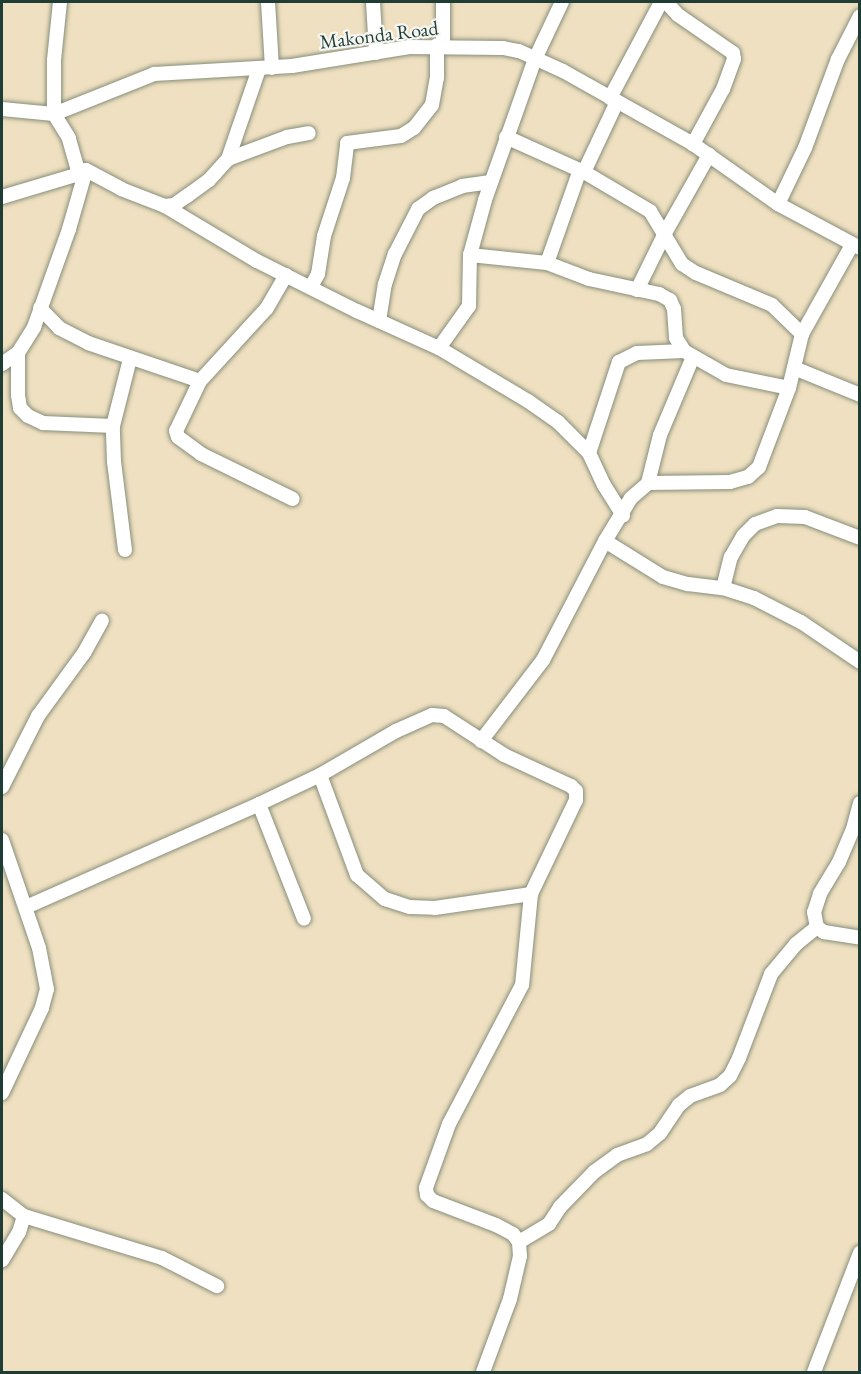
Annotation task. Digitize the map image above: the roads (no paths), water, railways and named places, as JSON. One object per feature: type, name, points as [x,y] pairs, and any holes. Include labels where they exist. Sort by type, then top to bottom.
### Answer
[{"type":"street","points":[[2,364],[18,353],[34,327],[69,229],[83,172],[69,138],[54,114],[54,60],[60,2]]},
{"type":"street","points":[[165,206],[174,205],[209,180],[228,159],[265,68],[268,2]]},
{"type":"street","points":[[373,2],[376,53]]},
{"type":"street","points":[[311,288],[318,274],[324,236],[343,178],[347,143],[401,136],[414,128],[432,105],[437,78],[444,2]]},
{"type":"street","points":[[439,348],[469,306],[470,255],[490,182],[535,58],[562,2]]},
{"type":"street","points":[[547,263],[582,171],[614,100],[663,2],[733,53],[734,59],[723,89],[693,144]]},
{"type":"street","points":[[778,204],[819,115],[838,60],[860,16]]},
{"type":"street","name":"Makonda Road","points":[[2,108],[54,114],[154,74],[265,68],[440,45],[503,48],[519,51],[535,58],[693,144],[778,204],[856,246]]},
{"type":"street","points":[[228,159],[288,137],[309,133]]},
{"type":"street","points":[[506,137],[582,171],[650,211],[682,264],[696,273],[772,305],[802,334]]},
{"type":"street","points":[[637,290],[665,233],[709,155]]},
{"type":"street","points":[[2,196],[83,172],[165,206],[217,239],[311,288],[439,348],[528,400],[558,422],[589,453],[604,485],[623,515]]},
{"type":"street","points":[[379,321],[395,254],[418,209],[433,198],[462,186],[490,182]]},
{"type":"street","points":[[648,483],[730,482],[748,477],[759,467],[789,388],[802,334],[856,246]]},
{"type":"street","points":[[470,255],[547,263],[589,279],[658,294],[670,300],[674,309],[676,338],[688,354],[726,375],[789,388]]},
{"type":"street","points":[[286,275],[266,309],[200,381],[176,431],[178,437],[201,454],[293,499]]},
{"type":"street","points":[[40,308],[60,328],[88,343],[200,381]]},
{"type":"street","points":[[18,353],[20,408],[28,416],[43,423],[113,426]]},
{"type":"street","points":[[589,453],[619,362],[637,353],[688,354]]},
{"type":"street","points":[[481,741],[543,660],[605,541],[623,515],[631,498],[648,483],[660,435],[688,354]]},
{"type":"street","points":[[125,550],[114,462],[113,426],[130,359]]},
{"type":"street","points":[[794,368],[860,395]]},
{"type":"street","points":[[723,588],[731,557],[743,536],[755,524],[777,516],[805,517],[860,538]]},
{"type":"street","points":[[605,541],[663,577],[688,584],[723,588],[754,598],[801,622],[860,662]]},
{"type":"street","points":[[2,787],[38,716],[84,653],[102,621]]},
{"type":"street","points":[[26,907],[259,804],[320,775],[396,731],[432,715],[444,717],[481,741],[571,786],[576,791],[572,810],[531,894],[522,985],[449,1124],[426,1188],[427,1195],[433,1201],[496,1225],[513,1234],[519,1242],[520,1256],[510,1299],[483,1372]]},
{"type":"street","points":[[320,775],[357,875],[385,899],[410,907],[435,908],[531,894]]},
{"type":"street","points":[[817,927],[816,903],[844,851],[860,803]]},
{"type":"street","points":[[259,804],[304,919]]},
{"type":"street","points":[[2,840],[39,948],[47,989],[42,1008],[2,1093]]},
{"type":"street","points":[[519,1242],[549,1224],[566,1201],[594,1172],[617,1155],[647,1144],[660,1133],[679,1105],[690,1096],[720,1085],[730,1076],[771,974],[796,944],[817,927]]},
{"type":"street","points":[[817,927],[824,932],[860,938]]},
{"type":"street","points":[[2,1199],[24,1216],[162,1258],[217,1286]]},
{"type":"street","points":[[2,1260],[19,1233],[24,1216]]},
{"type":"street","points":[[814,1372],[860,1253]]}]
